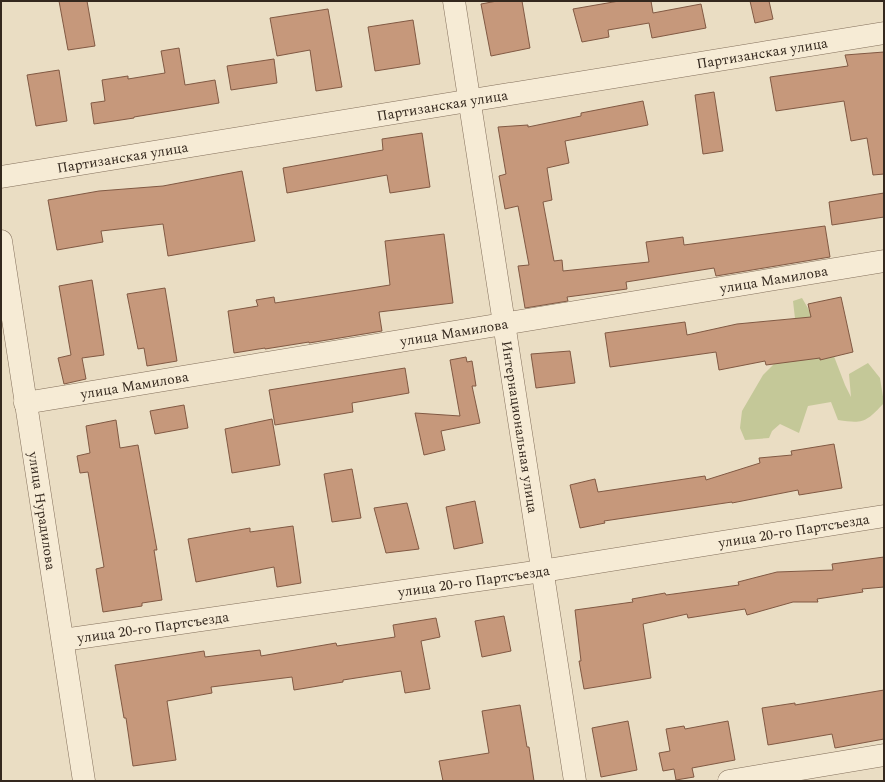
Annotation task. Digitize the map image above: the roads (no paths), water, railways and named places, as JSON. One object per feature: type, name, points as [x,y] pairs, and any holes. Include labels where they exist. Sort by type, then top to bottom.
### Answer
[{"type":"street","name":"Интернациональная улица","points":[[454,1],[575,781]]},
{"type":"street","name":"Партизанская улица","points":[[1,177],[884,33]]},
{"type":"street","name":"улица Нурадилова","points":[[1,241],[84,781]]},
{"type":"street","name":"улица Мамилова","points":[[25,403],[884,261]]},
{"type":"street","name":"улица 20-го Партсъезда","points":[[63,640],[542,571],[884,516]]},
{"type":"street","points":[[729,781],[884,755]]}]
